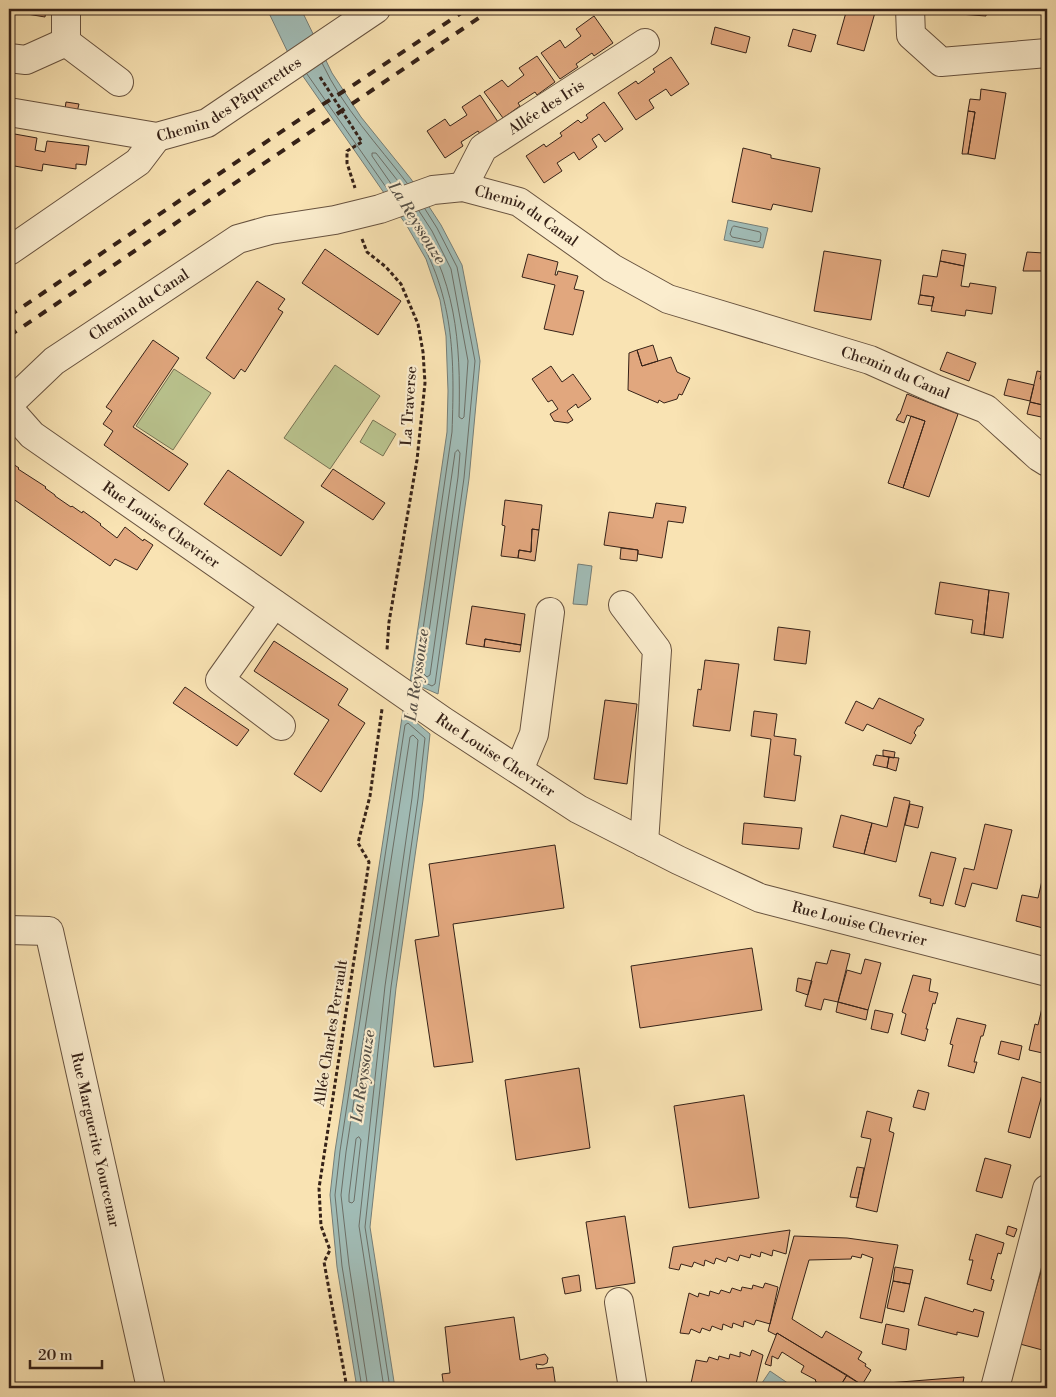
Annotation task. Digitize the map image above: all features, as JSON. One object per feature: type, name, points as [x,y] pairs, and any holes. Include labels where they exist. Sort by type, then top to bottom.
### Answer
[{"type":"street","points":[[66,9],[66,42]]},
{"type":"street","name":"Chemin des Pâquerettes","points":[[9,112],[157,137],[207,123],[376,9]]},
{"type":"street","points":[[910,9],[911,35],[941,62],[1047,53]]},
{"type":"street","points":[[9,58],[26,60],[66,42]]},
{"type":"street","points":[[66,42],[119,82]]},
{"type":"street","name":"Allée des Iris","points":[[463,187],[483,148],[645,43]]},
{"type":"street","points":[[9,251],[138,162],[157,137]]},
{"type":"street","name":"Chemin du Canal","points":[[9,404],[54,361],[238,239],[270,230],[334,220],[370,211],[433,190],[463,187],[519,202],[612,268],[668,299],[870,360],[986,409],[1047,462]]},
{"type":"street","name":"Rue Louise Chevrier","points":[[9,409],[32,435],[443,721],[578,809],[644,843],[760,898],[1047,972]]},
{"type":"street","points":[[274,604],[220,680],[281,726]]},
{"type":"street","points":[[623,605],[657,650],[644,843]]},
{"type":"street","points":[[519,770],[534,734],[550,612]]},
{"type":"street","name":"Rue Marguerite Yourcenar","points":[[9,930],[49,931],[151,1388]]},
{"type":"street","points":[[995,1388],[1047,1189]]},
{"type":"street","points":[[619,1302],[633,1388]]},
{"type":"path","name":"La Traverse","points":[[317,73],[362,142],[347,151],[347,163],[370,211],[362,238],[367,252],[386,267],[401,284],[418,324],[423,352],[425,383],[417,460],[389,622],[386,681]]},
{"type":"path","name":"Allée Charles Perrault","points":[[347,1388],[324,1262],[330,1250],[321,1226],[319,1188],[369,862],[358,844],[370,796],[386,681]]},
{"type":"green space","points":[[335,365],[380,396],[330,469],[284,438]]},
{"type":"green space","points":[[174,369],[211,393],[173,450],[136,426]]},
{"type":"green space","points":[[373,420],[396,434],[383,456],[360,442]]},
{"type":"water","name":"La Reyssouze","points":[[267,9],[301,9],[332,73],[361,117],[411,179],[441,225],[462,265],[480,361],[469,479],[438,694],[410,682],[447,432],[446,336],[440,300],[426,259],[407,226],[291,59]]},
{"type":"water","points":[[728,220],[768,228],[763,248],[724,240]]},
{"type":"water","points":[[578,564],[592,566],[587,605],[573,604]]},
{"type":"water","name":"La Reyssouze","points":[[403,711],[430,734],[423,800],[396,988],[370,1227],[395,1388],[357,1388],[337,1267],[330,1195],[335,1151]]},
{"type":"water","points":[[770,1371],[795,1388],[764,1388],[760,1386]]},
{"type":"building","points":[[9,9],[46,9],[45,17],[9,11]]},
{"type":"building","points":[[847,9],[876,9],[864,51],[837,44]]},
{"type":"building","points":[[960,9],[987,9],[986,16],[959,14]]},
{"type":"building","points":[[1027,9],[1047,9],[1047,14],[1027,12]]},
{"type":"building","points":[[594,16],[613,43],[594,56],[592,53],[576,64],[578,67],[560,79],[541,53],[560,40],[565,48],[581,36],[576,29]]},
{"type":"building","points":[[715,27],[750,37],[746,53],[711,44]]},
{"type":"building","points":[[793,29],[816,35],[811,52],[788,46]]},
{"type":"building","points":[[537,56],[555,82],[537,95],[535,92],[518,103],[520,106],[503,118],[484,92],[502,80],[508,87],[524,75],[519,68]]},
{"type":"building","points":[[671,57],[689,84],[671,96],[666,89],[649,100],[654,108],[636,120],[618,93],[636,81],[638,84],[655,72],[653,69]]},
{"type":"building","points":[[981,89],[1006,93],[995,159],[968,154],[975,112],[968,111],[970,99],[980,100]]},
{"type":"building","points":[[480,95],[498,122],[480,134],[478,131],[461,142],[463,146],[445,158],[427,131],[445,119],[450,126],[467,115],[462,107]]},
{"type":"building","points":[[66,102],[79,104],[77,112],[65,109]]},
{"type":"building","points":[[604,102],[623,129],[605,142],[599,134],[592,139],[597,147],[579,160],[574,152],[557,163],[562,171],[544,183],[526,156],[544,144],[546,147],[562,136],[560,133],[578,120],[581,123],[588,118],[586,115]]},
{"type":"building","points":[[968,111],[975,112],[968,154],[962,154]]},
{"type":"building","points":[[9,133],[37,138],[35,150],[45,152],[47,141],[89,146],[86,165],[76,164],[76,169],[43,164],[42,171],[9,165]]},
{"type":"building","points":[[743,148],[771,155],[771,158],[820,168],[812,212],[773,204],[771,210],[732,202]]},
{"type":"building","points":[[325,249],[401,301],[378,335],[302,283]]},
{"type":"building","points":[[942,250],[966,254],[964,266],[940,261]]},
{"type":"building","points":[[824,251],[881,260],[871,320],[814,311]]},
{"type":"building","points":[[1027,252],[1044,253],[1044,271],[1023,271]]},
{"type":"building","points":[[528,254],[558,262],[555,275],[557,275],[558,271],[578,276],[574,289],[584,291],[573,335],[544,329],[555,285],[522,277]]},
{"type":"building","points":[[940,261],[964,266],[961,286],[969,287],[970,283],[996,287],[992,314],[966,310],[965,316],[931,311],[934,297],[920,295],[923,275],[937,277]]},
{"type":"building","points":[[257,281],[285,299],[278,309],[283,312],[245,372],[241,369],[234,379],[206,358]]},
{"type":"building","points":[[920,295],[934,297],[932,306],[918,304]]},
{"type":"building","points":[[153,340],[179,358],[133,427],[188,464],[169,491],[104,445],[113,431],[103,424],[112,411],[106,407]]},
{"type":"building","points":[[653,345],[658,361],[642,366],[637,350]]},
{"type":"building","points":[[637,350],[642,366],[671,357],[677,372],[690,378],[682,395],[679,394],[677,399],[664,403],[659,400],[658,403],[628,390],[629,353]]},
{"type":"building","points":[[947,352],[976,363],[969,381],[940,370]]},
{"type":"building","points":[[551,366],[562,382],[573,374],[591,399],[578,408],[576,404],[567,411],[573,420],[568,423],[554,421],[550,414],[558,409],[552,400],[548,402],[532,379]]},
{"type":"building","points":[[1037,371],[1042,372],[1040,379],[1047,382],[1047,406],[1030,402]]},
{"type":"building","points":[[1008,379],[1034,385],[1030,401],[1004,395]]},
{"type":"building","points":[[907,394],[958,414],[929,497],[903,488],[925,421],[907,415],[904,423],[896,420]]},
{"type":"building","points":[[1030,402],[1047,406],[1046,418],[1027,414]]},
{"type":"building","points":[[911,416],[925,421],[903,488],[888,483]]},
{"type":"building","points":[[10,462],[71,507],[82,513],[83,511],[117,538],[125,527],[143,541],[144,539],[153,545],[137,570],[115,559],[110,566],[9,496]]},
{"type":"building","points":[[333,469],[385,503],[373,520],[321,486]]},
{"type":"building","points":[[228,470],[304,522],[281,556],[204,504]]},
{"type":"building","points":[[505,500],[542,505],[539,530],[532,529],[531,552],[519,550],[518,558],[501,556],[505,526],[502,525]]},
{"type":"building","points":[[656,503],[686,507],[683,523],[668,521],[662,558],[638,554],[638,550],[604,545],[609,512],[653,518]]},
{"type":"building","points":[[532,529],[539,530],[535,561],[518,558],[519,550],[531,552]]},
{"type":"building","points":[[621,548],[638,550],[637,561],[620,559]]},
{"type":"building","points":[[940,582],[989,590],[984,635],[971,633],[973,620],[935,614]]},
{"type":"building","points":[[989,590],[1009,593],[1003,638],[984,635]]},
{"type":"building","points":[[472,606],[525,614],[521,645],[485,639],[484,647],[466,644]]},
{"type":"building","points":[[778,627],[810,631],[806,664],[774,660]]},
{"type":"building","points":[[485,639],[521,645],[520,652],[484,647]]},
{"type":"building","points":[[274,641],[348,689],[338,705],[365,723],[321,792],[294,774],[329,720],[254,671]]},
{"type":"building","points":[[705,660],[739,664],[730,731],[693,726],[698,689],[701,690]]},
{"type":"building","points":[[185,687],[249,730],[237,746],[173,703]]},
{"type":"building","points":[[879,698],[924,719],[914,733],[916,735],[911,744],[867,724],[863,731],[845,723],[856,701],[873,709]]},
{"type":"building","points":[[605,700],[637,704],[627,784],[594,779]]},
{"type":"building","points":[[754,711],[777,714],[774,736],[796,739],[794,755],[801,756],[795,801],[764,797],[771,739],[751,736]]},
{"type":"building","points":[[883,750],[895,752],[894,758],[883,756]]},
{"type":"building","points":[[876,755],[889,757],[887,768],[873,765]]},
{"type":"building","points":[[889,757],[899,758],[896,771],[887,768]]},
{"type":"building","points":[[894,797],[910,801],[896,862],[864,854],[872,823],[887,827]]},
{"type":"building","points":[[910,804],[923,807],[918,828],[905,825]]},
{"type":"building","points":[[841,815],[872,823],[864,854],[833,847]]},
{"type":"building","points":[[744,823],[802,828],[799,849],[742,844]]},
{"type":"building","points":[[985,824],[1012,830],[997,889],[972,883],[965,907],[955,904],[964,868],[974,870]]},
{"type":"building","points":[[555,845],[564,908],[453,924],[473,1062],[434,1067],[415,940],[439,936],[429,864]]},
{"type":"building","points":[[931,852],[956,858],[943,906],[930,903],[931,899],[919,896]]},
{"type":"building","points":[[1047,859],[1047,929],[1016,921],[1022,895],[1038,898]]},
{"type":"building","points":[[752,948],[762,1010],[640,1028],[631,966]]},
{"type":"building","points":[[831,950],[850,954],[838,1002],[824,999],[821,1010],[805,1006],[816,962],[827,964]]},
{"type":"building","points":[[865,959],[881,963],[868,1010],[838,1002],[847,970],[861,974]]},
{"type":"building","points":[[913,975],[931,979],[929,991],[938,993],[935,1004],[933,1003],[925,1041],[901,1034],[906,1014],[902,1012]]},
{"type":"building","points":[[798,978],[812,981],[808,995],[796,991]]},
{"type":"building","points":[[838,1002],[868,1010],[866,1020],[836,1012]]},
{"type":"building","points":[[1042,1008],[1047,1009],[1047,1054],[1029,1050],[1035,1024],[1038,1025]]},
{"type":"building","points":[[875,1010],[893,1014],[888,1033],[871,1029]]},
{"type":"building","points":[[957,1018],[986,1025],[974,1062],[977,1062],[974,1073],[948,1066],[953,1045],[950,1044]]},
{"type":"building","points":[[1001,1041],[1022,1046],[1019,1060],[998,1054]]},
{"type":"building","points":[[579,1068],[590,1148],[516,1160],[505,1080]]},
{"type":"building","points":[[1022,1077],[1045,1084],[1030,1138],[1008,1132]]},
{"type":"building","points":[[918,1090],[929,1093],[925,1110],[913,1107]]},
{"type":"building","points":[[744,1095],[759,1198],[689,1208],[674,1106]]},
{"type":"building","points":[[867,1111],[892,1118],[889,1131],[894,1133],[877,1212],[856,1207],[871,1139],[861,1137]]},
{"type":"building","points":[[985,1158],[1011,1165],[1002,1198],[976,1191]]},
{"type":"building","points":[[857,1167],[864,1168],[858,1198],[850,1197]]},
{"type":"building","points":[[625,1216],[635,1283],[596,1289],[586,1222]]},
{"type":"building","points":[[1008,1226],[1017,1229],[1014,1237],[1006,1234]]},
{"type":"building","points":[[790,1230],[786,1254],[773,1250],[772,1256],[761,1252],[760,1257],[751,1254],[750,1258],[740,1255],[738,1261],[728,1257],[726,1262],[716,1258],[714,1264],[705,1260],[704,1266],[694,1262],[692,1267],[681,1264],[679,1270],[669,1268],[673,1247]]},
{"type":"building","points":[[976,1234],[1004,1243],[1001,1254],[998,1253],[991,1279],[994,1280],[991,1291],[967,1284],[973,1260],[969,1260]]},
{"type":"building","points":[[794,1236],[847,1238],[898,1245],[882,1323],[860,1318],[873,1258],[862,1254],[861,1258],[852,1256],[851,1259],[809,1260],[792,1319],[822,1338],[826,1331],[862,1352],[858,1359],[871,1370],[862,1385],[777,1333],[776,1335],[768,1331]]},
{"type":"building","points":[[1046,1254],[1047,1345],[1046,1351],[1020,1344]]},
{"type":"building","points":[[895,1267],[913,1270],[910,1284],[893,1281]]},
{"type":"building","points":[[579,1275],[581,1291],[565,1294],[562,1278]]},
{"type":"building","points":[[893,1281],[910,1284],[904,1312],[887,1308]]},
{"type":"building","points":[[765,1283],[778,1287],[770,1324],[756,1320],[754,1325],[744,1321],[743,1327],[733,1323],[732,1328],[723,1324],[722,1330],[712,1326],[710,1331],[702,1328],[700,1333],[691,1329],[689,1334],[680,1333],[689,1293],[698,1297],[699,1293],[709,1296],[710,1291],[719,1294],[721,1290],[730,1293],[732,1288],[741,1291],[742,1287],[752,1289],[753,1285],[763,1288]]},
{"type":"building","points":[[925,1297],[973,1312],[974,1309],[984,1312],[978,1337],[957,1332],[957,1335],[918,1325]]},
{"type":"building","points":[[514,1317],[520,1360],[545,1354],[548,1358],[547,1363],[543,1365],[536,1364],[537,1369],[553,1367],[556,1388],[444,1388],[442,1374],[450,1373],[445,1327]]},
{"type":"building","points":[[886,1324],[909,1329],[906,1350],[882,1344]]},
{"type":"building","points":[[777,1333],[847,1375],[839,1388],[827,1388],[815,1381],[801,1372],[804,1366],[782,1352],[778,1359],[772,1356],[771,1366],[765,1364]]},
{"type":"building","points":[[752,1350],[763,1355],[755,1388],[690,1388],[696,1360],[707,1362],[709,1357],[718,1360],[719,1356],[729,1359],[730,1354],[740,1357],[740,1352],[750,1356]]},
{"type":"building","points":[[847,1375],[862,1385],[862,1388],[839,1388]]},
{"type":"building","points":[[964,1377],[962,1388],[862,1388],[862,1385]]},
{"type":"railway","points":[[9,316],[309,113],[467,9]]},
{"type":"railway","points":[[9,336],[492,9]]}]
